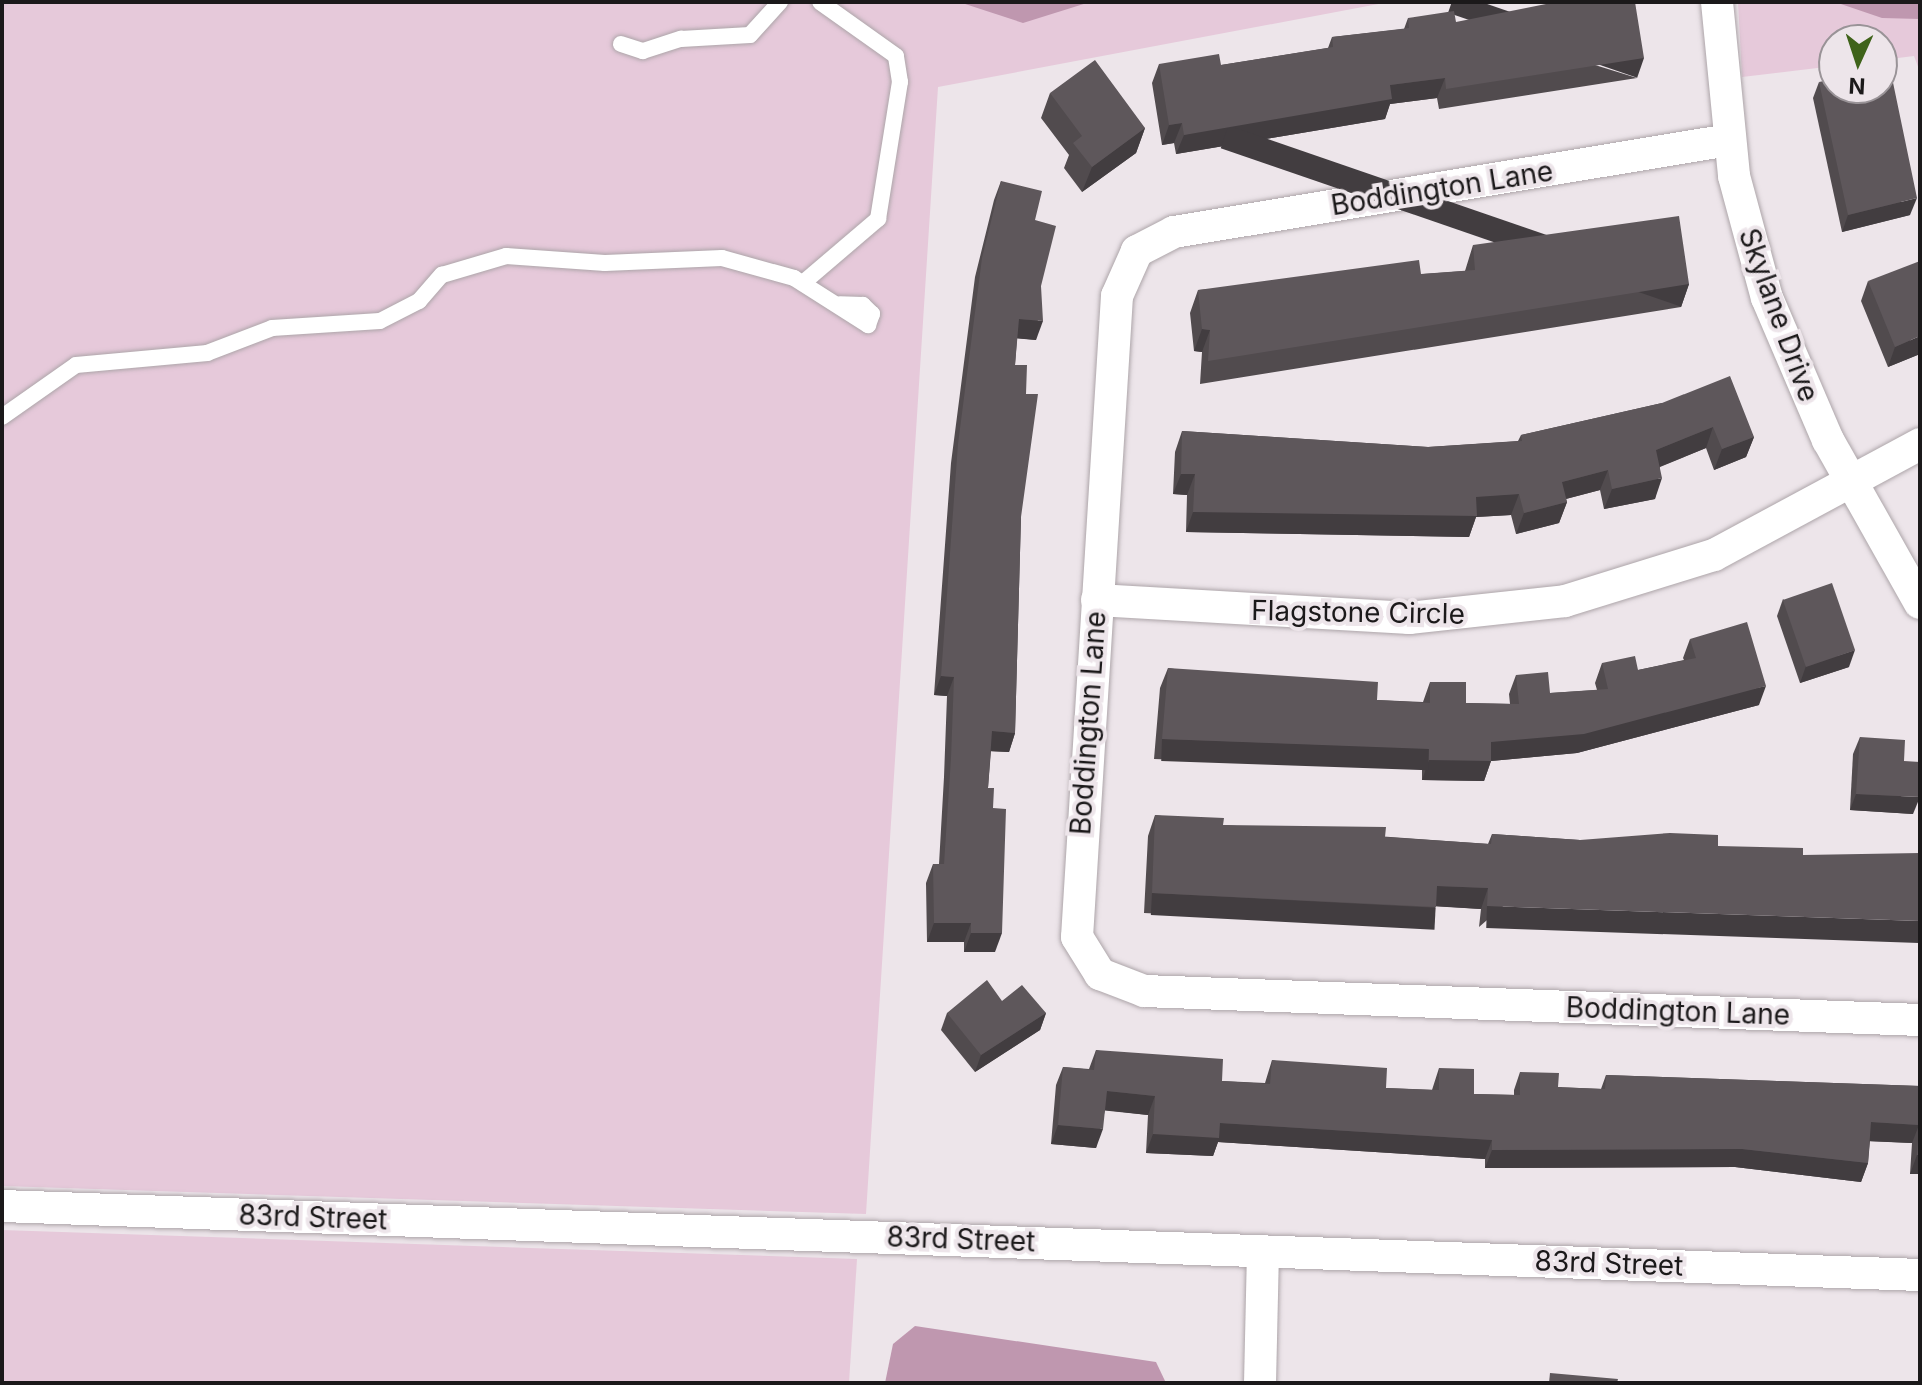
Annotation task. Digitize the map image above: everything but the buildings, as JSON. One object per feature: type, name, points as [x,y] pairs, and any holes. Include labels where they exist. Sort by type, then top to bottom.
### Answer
[{"type":"street","name":"Skylane Drive","points":[[1717,2],[1729,140],[1767,298],[1852,484],[1920,603]]},
{"type":"street","name":"Boddington Lane","points":[[1729,140],[1174,232],[1137,251],[1117,296],[1075,918],[1086,958],[1119,985],[1920,1020]]},
{"type":"street","name":"Flagstone Circle","points":[[1097,600],[1347,617],[1487,613],[1655,576],[1852,484],[1920,444]]},
{"type":"street","name":"83rd Street","points":[[2,1206],[1920,1275]]},
{"type":"street","points":[[1260,1383],[1263,1251]]},
{"type":"lane","points":[[621,44],[643,51],[681,39],[750,35],[780,2]]},
{"type":"lane","points":[[803,283],[878,219],[900,82],[896,56],[820,2]]},
{"type":"lane","points":[[2,417],[76,365],[207,353],[272,328],[380,321],[419,301],[442,275],[506,256],[605,263],[722,258],[803,283],[840,304]]},
{"type":"shaded area","points":[[2,2],[1389,2],[938,87],[866,1214],[2,1186]]},
{"type":"shaded area","points":[[959,2],[1090,2],[1023,23]]},
{"type":"shaded area","points":[[1738,2],[1920,2],[1920,72],[1914,56],[1898,58],[1898,24],[1818,24],[1818,68],[1742,77]]},
{"type":"shaded area","points":[[1835,2],[1920,2],[1920,19],[1882,18]]},
{"type":"shaded area","points":[[2,1230],[857,1259],[849,1383],[2,1383]]},
{"type":"shaded area","points":[[915,1326],[1156,1362],[1166,1383],[885,1383],[893,1344]]}]
